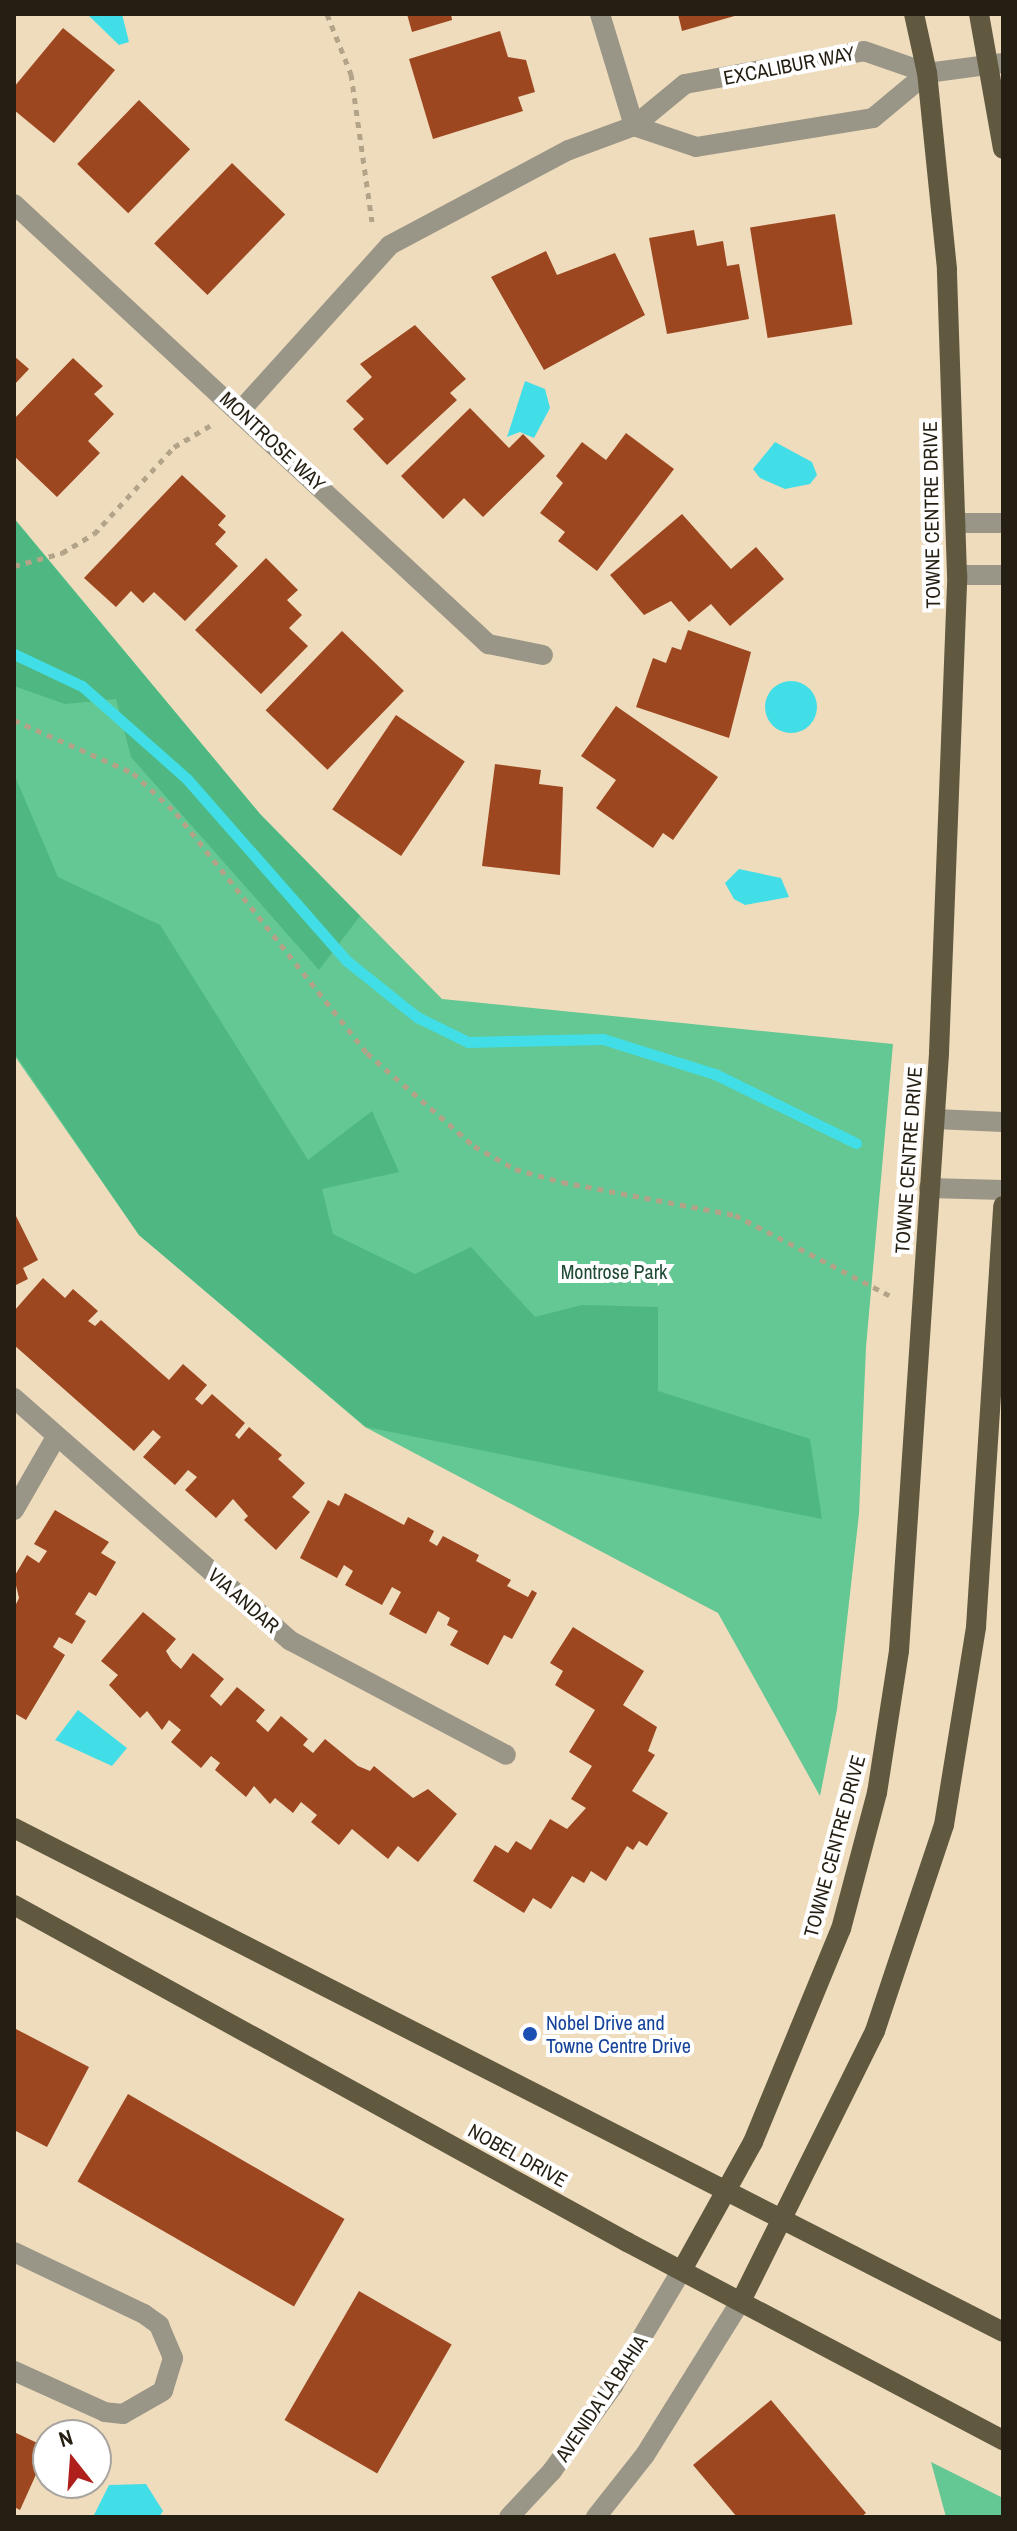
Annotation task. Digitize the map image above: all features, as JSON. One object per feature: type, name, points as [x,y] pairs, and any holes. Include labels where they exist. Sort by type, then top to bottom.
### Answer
[{"type":"main road","name":"TOWNE CENTRE DRIVE","points":[[682,2270],[753,2142],[841,1929],[877,1793],[900,1636],[935,1119],[957,575],[947,269],[927,73],[914,14]]},
{"type":"main road","points":[[979,14],[996,64],[1003,149]]},
{"type":"main road","points":[[741,2301],[875,2031],[944,1825],[976,1627],[1003,1206]]},
{"type":"main road","points":[[14,1828],[1003,2332]]},
{"type":"main road","name":"NOBEL DRIVE","points":[[14,1905],[682,2270],[1003,2440]]},
{"type":"street","points":[[600,14],[634,126],[696,147],[873,118],[927,73],[996,64]]},
{"type":"street","name":"EXCALIBUR WAY","points":[[241,410],[390,245],[569,150],[634,126],[685,84],[864,51],[927,73]]},
{"type":"street","name":"MONTROSE WAY","points":[[14,204],[241,410],[488,644],[543,655]]},
{"type":"street","points":[[957,523],[1003,523]]},
{"type":"street","points":[[957,575],[1003,575]]},
{"type":"street","points":[[935,1119],[1003,1122]]},
{"type":"street","points":[[929,1188],[1003,1190]]},
{"type":"street","name":"VIA ANDAR","points":[[14,1398],[291,1641],[506,1755]]},
{"type":"street","points":[[14,1510],[56,1437]]},
{"type":"street","points":[[14,2252],[144,2314],[159,2325],[173,2358],[163,2391],[123,2414],[105,2412],[14,2371]]},
{"type":"street","name":"AVENIDA LA BAHIA","points":[[509,2517],[552,2471],[613,2386],[682,2270]]},
{"type":"street","points":[[596,2517],[645,2455],[741,2301]]},
{"type":"path","points":[[327,14],[351,74],[372,222],[390,245]]},
{"type":"path","points":[[14,566],[62,553],[94,534],[174,447],[241,410]]},
{"type":"path","points":[[14,720],[133,773],[176,813],[367,1053],[474,1146],[515,1169],[562,1182],[735,1215],[889,1295]]},
{"type":"green space","name":"Montrose Park","points":[[14,518],[260,814],[442,999],[893,1044],[866,1347],[859,1514],[837,1709],[820,1796],[718,1613],[365,1427],[139,1235],[14,1055]]},
{"type":"green space","points":[[14,519],[260,814],[360,916],[319,970],[131,757],[116,699],[65,704],[14,686]]},
{"type":"green space","points":[[14,774],[58,877],[160,925],[308,1160],[372,1111],[399,1172],[322,1189],[333,1234],[415,1274],[471,1247],[535,1317],[582,1305],[658,1307],[658,1391],[810,1439],[822,1519],[366,1427],[139,1235],[14,1052]]},
{"type":"green space","points":[[931,2462],[1003,2498],[1003,2517],[946,2517]]},
{"type":"water","points":[[87,14],[122,14],[129,42],[119,45]]},
{"type":"water","points":[[525,381],[545,389],[550,408],[534,438],[520,432],[507,437]]},
{"type":"water","points":[[775,442],[812,462],[817,475],[810,484],[785,489],[760,478],[753,469]]},
{"type":"water","points":[[791,681],[809,689],[817,707],[809,725],[791,733],[773,725],[765,707],[773,689]]},
{"type":"water","points":[[739,869],[781,878],[789,897],[745,905],[734,899],[725,883]]},
{"type":"water","points":[[78,1710],[127,1748],[112,1766],[55,1740]]},
{"type":"water","points":[[146,2484],[163,2511],[159,2517],[93,2517],[102,2499],[112,2499],[112,2485]]},
{"type":"building","points":[[407,14],[451,14],[452,20],[412,32]]},
{"type":"building","points":[[678,14],[738,14],[738,15],[682,31]]},
{"type":"building","points":[[63,28],[115,70],[54,143],[14,110],[14,87]]},
{"type":"building","points":[[500,31],[508,57],[526,60],[535,92],[518,97],[523,111],[433,139],[409,59]]},
{"type":"building","points":[[139,100],[190,149],[128,213],[77,164]]},
{"type":"building","points":[[232,163],[285,214],[207,295],[154,244]]},
{"type":"building","points":[[835,214],[853,325],[768,338],[750,227]]},
{"type":"building","points":[[694,230],[697,246],[723,241],[727,266],[739,264],[749,319],[667,334],[649,238]]},
{"type":"building","points":[[546,251],[557,275],[615,253],[645,315],[544,370],[491,277]]},
{"type":"building","points":[[415,325],[466,379],[450,393],[457,400],[387,465],[353,429],[364,419],[346,401],[372,377],[360,364]]},
{"type":"building","points":[[14,356],[29,369],[14,385]]},
{"type":"building","points":[[73,358],[103,386],[94,394],[114,414],[88,441],[100,453],[57,497],[14,456],[14,419]]},
{"type":"building","points":[[470,408],[509,448],[523,434],[545,456],[483,517],[464,498],[443,519],[401,476]]},
{"type":"building","points":[[626,433],[674,469],[597,571],[558,541],[565,532],[540,513],[563,483],[556,476],[582,442],[606,460]]},
{"type":"building","points":[[182,475],[226,516],[218,525],[226,532],[215,544],[238,566],[185,621],[154,592],[143,603],[131,591],[116,607],[84,578]]},
{"type":"building","points":[[682,514],[731,569],[756,547],[784,579],[730,626],[711,604],[689,622],[671,601],[644,615],[610,575]]},
{"type":"building","points":[[266,558],[298,590],[287,600],[302,615],[289,628],[308,646],[261,694],[195,630]]},
{"type":"building","points":[[688,630],[751,652],[729,738],[636,707],[653,658],[666,663],[672,647],[681,650]]},
{"type":"building","points":[[342,631],[404,691],[327,770],[266,710]]},
{"type":"building","points":[[616,706],[718,777],[673,840],[663,833],[653,848],[596,808],[616,780],[581,756]]},
{"type":"building","points":[[396,715],[465,761],[401,856],[332,810]]},
{"type":"building","points":[[495,764],[541,770],[539,784],[563,787],[560,875],[482,866]]},
{"type":"building","points":[[14,1212],[38,1260],[23,1268],[28,1279],[14,1286]]},
{"type":"building","points":[[43,1278],[65,1298],[73,1289],[98,1311],[88,1321],[95,1326],[101,1320],[169,1380],[183,1364],[207,1385],[195,1399],[202,1405],[212,1394],[245,1423],[235,1435],[239,1439],[249,1427],[282,1455],[278,1459],[305,1483],[292,1497],[310,1512],[276,1550],[244,1520],[248,1516],[233,1499],[216,1518],[185,1490],[197,1477],[188,1470],[175,1485],[143,1457],[161,1437],[153,1430],[134,1451],[14,1345],[14,1311]]},
{"type":"building","points":[[345,1493],[404,1525],[408,1517],[434,1531],[429,1541],[437,1546],[443,1536],[479,1555],[476,1561],[511,1580],[507,1586],[528,1597],[532,1590],[537,1593],[512,1639],[504,1635],[488,1665],[450,1645],[458,1631],[447,1625],[450,1618],[438,1611],[426,1634],[389,1614],[401,1592],[392,1587],[382,1605],[345,1585],[353,1571],[344,1565],[337,1578],[300,1558],[328,1500],[339,1506]]},
{"type":"building","points":[[55,1510],[109,1542],[101,1553],[116,1562],[96,1596],[89,1592],[75,1614],[86,1621],[72,1644],[59,1637],[53,1647],[65,1655],[26,1720],[14,1713],[14,1608],[19,1598],[14,1577],[27,1555],[39,1563],[47,1551],[34,1544]]},
{"type":"building","points":[[143,1612],[176,1639],[166,1651],[181,1669],[193,1653],[224,1679],[210,1696],[221,1706],[237,1687],[265,1710],[256,1721],[268,1732],[281,1716],[308,1739],[303,1745],[313,1753],[325,1739],[358,1766],[370,1771],[374,1766],[413,1798],[428,1789],[457,1814],[418,1862],[398,1846],[388,1859],[352,1829],[339,1845],[311,1822],[317,1815],[301,1802],[293,1813],[275,1798],[270,1804],[254,1786],[246,1797],[215,1770],[220,1763],[211,1756],[201,1768],[171,1742],[181,1730],[169,1720],[162,1730],[147,1711],[140,1718],[109,1685],[118,1675],[101,1661]]},
{"type":"building","points":[[573,1627],[644,1671],[623,1705],[657,1727],[648,1751],[655,1755],[632,1791],[668,1813],[647,1846],[639,1841],[633,1850],[627,1846],[606,1881],[591,1871],[584,1883],[572,1876],[551,1909],[533,1898],[524,1913],[473,1881],[495,1845],[508,1853],[516,1841],[531,1850],[550,1819],[567,1829],[586,1808],[571,1799],[592,1766],[569,1752],[595,1710],[555,1685],[563,1671],[550,1663]]},
{"type":"building","points":[[14,2028],[89,2067],[47,2147],[14,2130]]},
{"type":"building","points":[[128,2094],[345,2219],[294,2306],[77,2181]]},
{"type":"building","points":[[359,2291],[452,2344],[377,2474],[284,2420]]},
{"type":"building","points":[[771,2400],[866,2513],[861,2517],[737,2517],[693,2465]]},
{"type":"building","points":[[14,2432],[32,2440],[32,2483],[20,2510],[14,2507]]},
{"type":"waterway","points":[[14,654],[82,686],[187,779],[347,961],[417,1017],[468,1042],[603,1039],[715,1074],[856,1143]]},
{"type":"place","name":"Nobel Drive and Towne Centre Drive","points":[[530,2034]]}]
